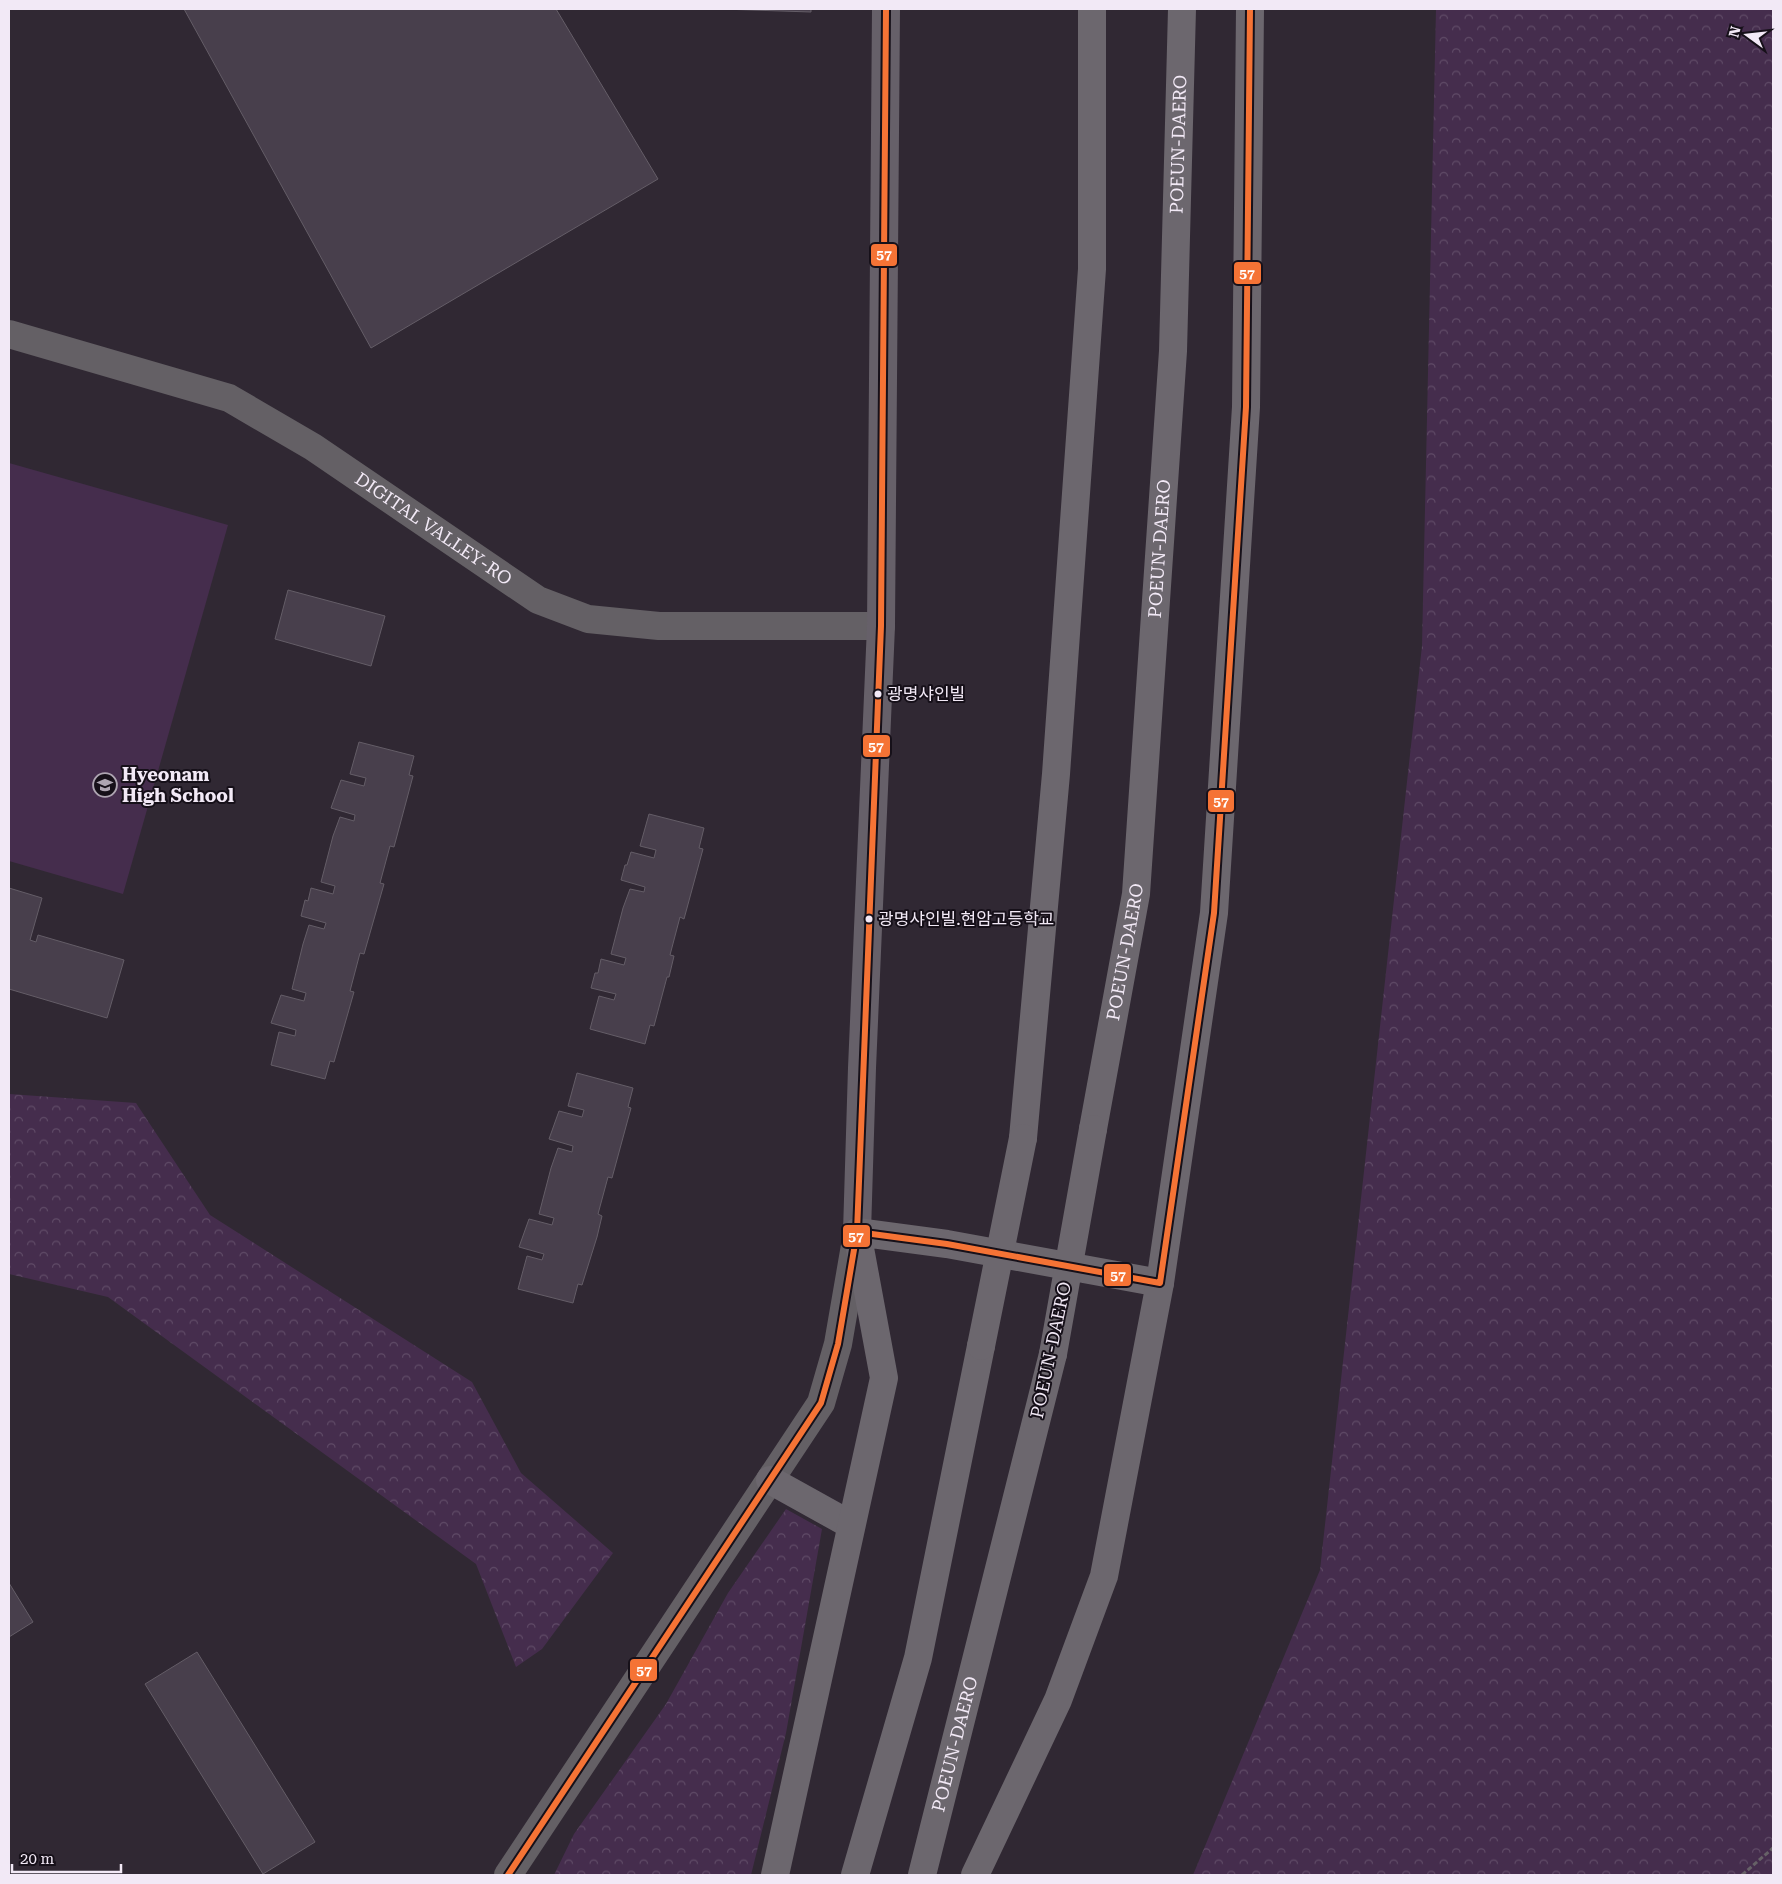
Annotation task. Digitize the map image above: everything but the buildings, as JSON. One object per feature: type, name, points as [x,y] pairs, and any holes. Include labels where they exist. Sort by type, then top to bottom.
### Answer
[{"type":"highway","points":[[855,1875],[918,1658],[1022,1138],[1056,774],[1092,269],[1092,9]]},
{"type":"highway","name":"POEUN-DAERO","points":[[922,1875],[1053,1354],[1136,894],[1173,351],[1182,9]]},
{"type":"highway","points":[[975,1875],[1058,1700],[1104,1576],[1160,1283],[1214,913],[1246,407],[1250,9]]},
{"type":"highway","points":[[775,1875],[884,1378],[857,1232],[947,1244],[1160,1283]]},
{"type":"highway","points":[[770,1480],[851,1524]]},
{"type":"main road","points":[[857,1232],[862,1048],[881,626],[886,9]]},
{"type":"street","name":"DIGITAL VALLEY-RO","points":[[9,334],[229,398],[313,447],[538,600],[588,619],[659,626],[881,626]]},
{"type":"street","points":[[508,1875],[821,1403],[838,1344],[857,1232]]},
{"type":"path","points":[[1742,1875],[1773,1848]]},
{"type":"green space","points":[[1436,9],[1773,9],[1773,1875],[1193,1875],[1320,1570],[1422,646]]},
{"type":"green space","points":[[9,463],[228,525],[123,894],[9,861]]},
{"type":"green space","points":[[9,1094],[136,1103],[210,1215],[472,1382],[521,1473],[613,1553],[542,1649],[516,1667],[476,1564],[108,1297],[9,1274]]},
{"type":"green space","points":[[786,1509],[822,1529],[786,1733],[751,1875],[554,1875],[574,1834],[666,1704],[728,1593]]},
{"type":"transit line","name":"57","points":[[508,1875],[821,1403],[838,1344],[857,1232],[881,626],[886,9]]},
{"type":"transit line","name":"57","points":[[857,1232],[947,1244],[1160,1283],[1214,913],[1246,407],[1250,9]]},
{"type":"place","name":"광명샤인빌","points":[[878,694]]},
{"type":"place","name":"Hyeonam High School","points":[[105,785]]},
{"type":"place","name":"광명샤인빌.현암고등학교","points":[[869,919]]}]
